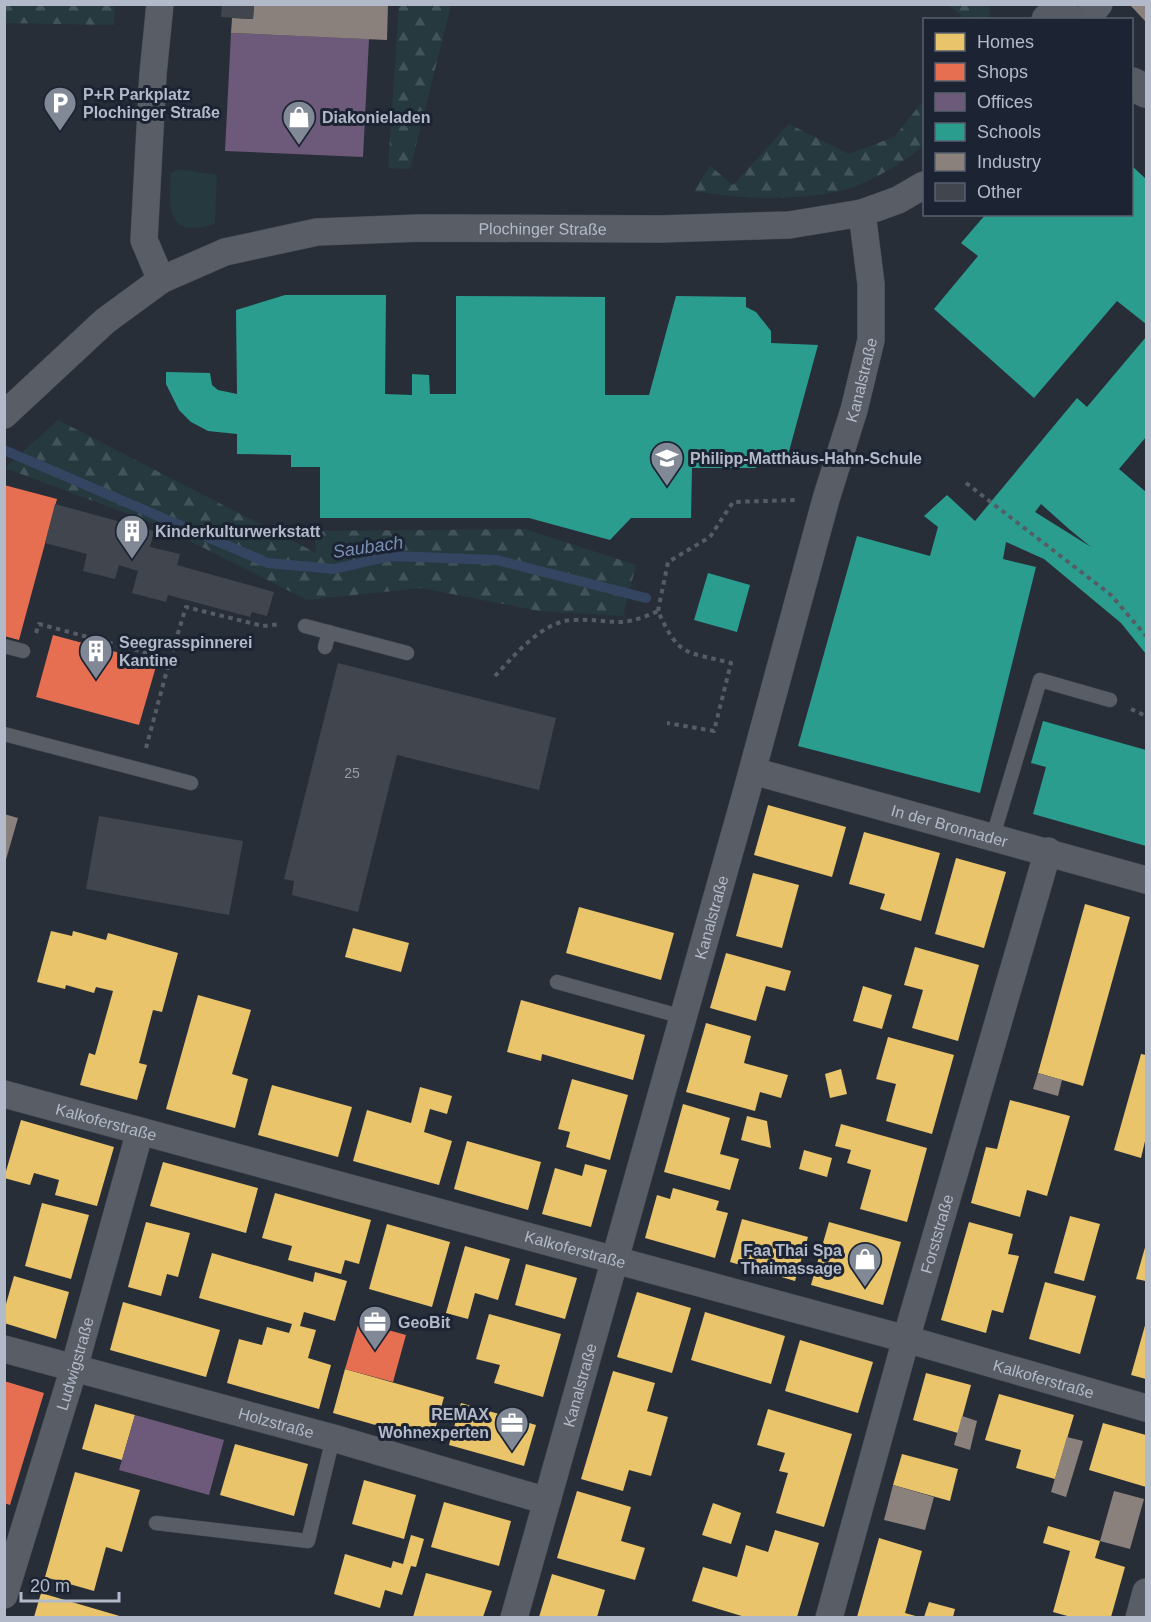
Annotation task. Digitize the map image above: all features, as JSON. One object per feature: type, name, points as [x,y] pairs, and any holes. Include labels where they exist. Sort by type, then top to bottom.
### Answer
[{"type":"street","points":[[160,4],[153,74],[144,240],[160,280]]},
{"type":"street","points":[[1035,4],[1045,18]]},
{"type":"street","points":[[1087,18],[1099,4]]},
{"type":"street","name":"Plochinger Straße","points":[[4,415],[105,321],[160,280],[225,252],[317,232],[420,228],[660,229],[777,225],[862,213],[898,200],[923,186]]},
{"type":"street","name":"Kanalstraße","points":[[514,1617],[753,771],[826,499],[854,410],[871,340],[871,284],[862,213]]},
{"type":"street","name":"In der Bronnader","points":[[753,771],[1146,880]]},
{"type":"street","name":"Forststraße","points":[[829,1617],[906,1339],[1048,851]]},
{"type":"street","name":"Kalkoferstraße","points":[[4,1094],[615,1262],[906,1339],[1146,1408]]},
{"type":"street","name":"Ludwigstraße","points":[[4,1595],[74,1368],[140,1131]]},
{"type":"street","name":"Holzstraße","points":[[4,1348],[333,1438],[547,1501]]},
{"type":"street","points":[[1140,1617],[1146,1592]]},
{"type":"lane","points":[[305,626],[407,653]]},
{"type":"lane","points":[[325,647],[329,632]]},
{"type":"lane","points":[[4,646],[23,651]]},
{"type":"lane","points":[[993,836],[1040,680],[1110,700]]},
{"type":"lane","points":[[4,734],[191,783]]},
{"type":"lane","points":[[557,982],[683,1017]]},
{"type":"lane","points":[[156,1523],[308,1541],[333,1438]]},
{"type":"path","points":[[966,483],[1111,595],[1146,636]]},
{"type":"path","points":[[667,723],[714,731],[731,663],[683,650],[671,641],[657,611],[668,562],[710,537],[733,502],[826,499]]},
{"type":"path","points":[[140,769],[186,607],[263,626],[280,624]]},
{"type":"path","points":[[495,676],[533,636],[570,620],[614,624],[635,622],[657,611]]},
{"type":"path","points":[[23,651],[30,653],[39,624],[170,659]]},
{"type":"green space","points":[[5,4],[115,6],[114,25],[5,23]]},
{"type":"green space","points":[[399,5],[451,5],[410,169],[388,168]]},
{"type":"green space","points":[[948,5],[989,5],[990,18],[960,18],[961,15]]},
{"type":"green space","points":[[923,101],[923,147],[894,167],[858,185],[836,192],[783,198],[729,196],[694,191],[710,166],[733,185],[789,124],[849,154],[894,137]]},
{"type":"green space","points":[[179,169],[217,175],[215,224],[187,228],[174,218],[170,199],[171,173]]},
{"type":"green space","points":[[58,420],[316,553],[315,531],[525,529],[636,565],[623,616],[539,611],[421,588],[307,600],[160,526],[5,468]]},
{"type":"building: Homes","points":[[768,805],[846,827],[832,877],[754,855]]},
{"type":"building: Homes","points":[[864,832],[940,853],[921,921],[880,909],[885,894],[849,884]]},
{"type":"building: Homes","points":[[956,858],[1006,872],[984,948],[935,934]]},
{"type":"building: Homes","points":[[753,873],[799,885],[782,948],[736,936]]},
{"type":"building: Homes","points":[[1085,904],[1130,917],[1083,1086],[1038,1073]]},
{"type":"building: Homes","points":[[579,907],[674,933],[661,980],[566,953]]},
{"type":"building: Homes","points":[[353,928],[409,943],[401,972],[345,957]]},
{"type":"building: Homes","points":[[51,931],[72,936],[73,931],[106,940],[108,933],[178,953],[162,1012],[153,1010],[139,1063],[147,1065],[137,1100],[80,1085],[89,1053],[95,1055],[113,991],[96,987],[94,993],[66,985],[65,989],[37,982]]},
{"type":"building: Homes","points":[[915,947],[979,965],[958,1041],[912,1028],[923,990],[904,985]]},
{"type":"building: Homes","points":[[726,953],[791,971],[785,991],[766,986],[756,1021],[710,1008]]},
{"type":"building: Homes","points":[[863,986],[892,995],[882,1029],[853,1021]]},
{"type":"building: Homes","points":[[198,995],[251,1010],[232,1074],[248,1079],[235,1128],[166,1109]]},
{"type":"building: Homes","points":[[521,1000],[645,1035],[633,1080],[542,1054],[541,1061],[507,1052]]},
{"type":"building: Homes","points":[[706,1023],[751,1036],[744,1063],[788,1075],[781,1098],[760,1092],[755,1111],[686,1092]]},
{"type":"building: Homes","points":[[888,1037],[954,1055],[932,1134],[886,1121],[896,1084],[876,1079]]},
{"type":"building: Homes","points":[[1141,1054],[1146,1055],[1146,1137],[1141,1158],[1114,1150]]},
{"type":"building: Homes","points":[[841,1069],[847,1094],[830,1098],[825,1074]]},
{"type":"building: Homes","points":[[572,1079],[628,1095],[610,1160],[566,1147],[570,1132],[558,1129]]},
{"type":"building: Homes","points":[[272,1085],[352,1107],[338,1157],[258,1135]]},
{"type":"building: Homes","points":[[420,1087],[452,1096],[447,1114],[430,1109],[424,1132],[452,1141],[439,1185],[353,1161],[367,1110],[411,1123]]},
{"type":"building: Homes","points":[[1010,1100],[1070,1116],[1047,1196],[1027,1190],[1020,1217],[971,1203],[986,1147],[997,1149]]},
{"type":"building: Homes","points":[[683,1104],[730,1118],[720,1154],[739,1159],[730,1190],[664,1172]]},
{"type":"building: Homes","points":[[747,1116],[767,1121],[771,1148],[741,1140]]},
{"type":"building: Homes","points":[[21,1120],[114,1147],[97,1206],[55,1195],[59,1180],[34,1173],[30,1185],[4,1178]]},
{"type":"building: Homes","points":[[841,1124],[927,1148],[907,1222],[860,1209],[871,1170],[847,1163],[851,1150],[835,1146]]},
{"type":"building: Homes","points":[[467,1141],[541,1162],[528,1210],[454,1189]]},
{"type":"building: Homes","points":[[804,1150],[832,1158],[827,1177],[799,1169]]},
{"type":"building: Homes","points":[[163,1162],[258,1188],[246,1233],[150,1206]]},
{"type":"building: Homes","points":[[585,1164],[607,1170],[591,1227],[542,1214],[555,1168],[582,1176]]},
{"type":"building: Homes","points":[[673,1188],[719,1201],[716,1210],[728,1213],[715,1258],[645,1238],[657,1195],[670,1199]]},
{"type":"building: Homes","points":[[275,1193],[371,1220],[359,1264],[345,1260],[341,1274],[288,1260],[292,1246],[262,1238]]},
{"type":"building: Homes","points":[[42,1203],[89,1215],[71,1279],[25,1266]]},
{"type":"building: Homes","points":[[1070,1216],[1100,1224],[1084,1281],[1054,1273]]},
{"type":"building: Homes","points":[[742,1219],[808,1237],[795,1281],[730,1262]]},
{"type":"building: Homes","points":[[146,1222],[190,1233],[178,1277],[167,1274],[161,1296],[128,1287]]},
{"type":"building: Homes","points":[[829,1222],[901,1242],[883,1305],[811,1285]]},
{"type":"building: Homes","points":[[969,1222],[1013,1234],[1008,1254],[1019,1256],[1003,1313],[992,1310],[986,1333],[941,1320]]},
{"type":"building: Homes","points":[[387,1224],[450,1242],[432,1307],[369,1289]]},
{"type":"building: Homes","points":[[1146,1244],[1146,1281],[1136,1279]]},
{"type":"building: Homes","points":[[465,1246],[510,1259],[498,1300],[475,1293],[468,1319],[446,1313]]},
{"type":"building: Homes","points":[[212,1253],[313,1282],[315,1272],[347,1281],[335,1321],[304,1312],[300,1326],[316,1330],[308,1358],[331,1365],[319,1409],[227,1383],[239,1339],[262,1345],[267,1327],[289,1333],[292,1324],[199,1298]]},
{"type":"building: Homes","points":[[526,1264],[577,1278],[565,1319],[515,1305]]},
{"type":"building: Homes","points":[[14,1276],[69,1292],[56,1339],[4,1323],[4,1311]]},
{"type":"building: Homes","points":[[1045,1282],[1096,1296],[1080,1354],[1029,1339]]},
{"type":"building: Homes","points":[[637,1292],[691,1308],[672,1373],[617,1357]]},
{"type":"building: Homes","points":[[123,1302],[220,1330],[206,1377],[110,1350]]},
{"type":"building: Homes","points":[[705,1312],[785,1336],[771,1384],[691,1360]]},
{"type":"building: Homes","points":[[489,1314],[561,1334],[543,1397],[494,1383],[500,1365],[476,1359]]},
{"type":"building: Homes","points":[[1146,1322],[1146,1379],[1131,1375]]},
{"type":"building: Homes","points":[[800,1340],[873,1362],[858,1413],[785,1391]]},
{"type":"building: Homes","points":[[345,1369],[444,1397],[432,1441],[333,1413]]},
{"type":"building: Homes","points":[[613,1371],[655,1383],[647,1411],[668,1417],[651,1476],[629,1470],[623,1491],[581,1479]]},
{"type":"building: Homes","points":[[926,1373],[971,1385],[958,1433],[913,1420]]},
{"type":"building: Homes","points":[[999,1394],[1074,1415],[1055,1479],[1016,1468],[1021,1450],[985,1440]]},
{"type":"building: Homes","points":[[461,1403],[536,1425],[524,1466],[449,1445]]},
{"type":"building: Homes","points":[[95,1404],[135,1415],[122,1460],[82,1449]]},
{"type":"building: Homes","points":[[768,1409],[852,1434],[824,1527],[776,1513],[788,1473],[779,1471],[785,1453],[757,1445]]},
{"type":"building: Homes","points":[[1103,1423],[1146,1435],[1146,1487],[1089,1470]]},
{"type":"building: Homes","points":[[235,1444],[308,1464],[294,1516],[220,1495]]},
{"type":"building: Homes","points":[[902,1454],[958,1469],[950,1501],[893,1485]]},
{"type":"building: Homes","points":[[75,1472],[140,1490],[122,1552],[106,1547],[94,1591],[45,1577]]},
{"type":"building: Homes","points":[[364,1480],[416,1495],[404,1539],[352,1524]]},
{"type":"building: Homes","points":[[577,1491],[631,1507],[621,1541],[645,1548],[635,1580],[557,1558]]},
{"type":"building: Homes","points":[[444,1502],[511,1521],[499,1566],[431,1547]]},
{"type":"building: Homes","points":[[713,1503],[741,1513],[731,1544],[702,1535]]},
{"type":"building: Homes","points":[[1048,1526],[1100,1541],[1095,1558],[1125,1567],[1111,1617],[1071,1617],[1053,1612],[1070,1551],[1043,1543]]},
{"type":"building: Homes","points":[[775,1530],[819,1543],[797,1617],[745,1617],[692,1601],[703,1567],[737,1577],[746,1545],[768,1552]]},
{"type":"building: Homes","points":[[411,1535],[424,1539],[416,1567],[411,1566],[402,1595],[385,1590],[380,1608],[334,1594],[345,1554],[391,1568],[393,1561],[403,1564]]},
{"type":"building: Homes","points":[[879,1538],[922,1551],[905,1613],[919,1617],[857,1617]]},
{"type":"building: Homes","points":[[426,1573],[492,1591],[483,1617],[413,1617]]},
{"type":"building: Homes","points":[[552,1574],[605,1590],[597,1617],[539,1617]]},
{"type":"building: Homes","points":[[41,1593],[123,1617],[34,1617]]},
{"type":"building: Homes","points":[[929,1602],[955,1609],[953,1617],[924,1617]]},
{"type":"building: Shops","points":[[4,485],[57,499],[19,640],[4,636]]},
{"type":"building: Shops","name":"Seegrasspinnerei Kantine","points":[[53,635],[157,663],[139,725],[36,697]]},
{"type":"building: Shops","points":[[359,1322],[406,1335],[393,1382],[345,1369]]},
{"type":"building: Shops","points":[[4,1381],[44,1393],[10,1505],[4,1503]]},
{"type":"building: Offices","points":[[231,33],[369,39],[363,157],[225,151]]},
{"type":"building: Offices","points":[[135,1415],[224,1440],[209,1495],[119,1470]]},
{"type":"building: Schools","points":[[1133,167],[1146,179],[1146,324],[1117,301],[1034,398],[934,309],[978,256],[961,243],[984,216],[1133,216]]},
{"type":"building: Schools","points":[[285,295],[386,295],[385,394],[412,395],[412,374],[429,375],[430,394],[456,394],[456,296],[605,297],[605,395],[649,395],[676,296],[746,297],[746,307],[756,312],[771,331],[771,343],[818,345],[788,455],[756,455],[756,468],[692,468],[691,518],[631,518],[610,540],[529,518],[320,518],[320,467],[291,467],[291,455],[237,454],[237,434],[208,431],[191,422],[179,410],[166,384],[166,372],[210,373],[212,385],[218,390],[237,394],[236,310]]},
{"type":"building: Schools","points":[[1146,337],[1146,437],[1119,469],[1146,492],[1146,654],[1121,623],[1044,559],[1006,542],[1003,559],[1036,567],[980,793],[798,746],[857,536],[930,556],[938,527],[924,516],[947,495],[975,521],[1077,398],[1087,407]],"holes":[[[1041,504],[1091,547],[1035,512]]]},
{"type":"building: Schools","points":[[708,573],[750,585],[737,632],[694,620]]},
{"type":"building: Schools","points":[[1043,721],[1146,750],[1146,846],[1033,814],[1046,767],[1031,763]]},
{"type":"building: Industry","points":[[254,4],[388,4],[387,40],[231,33],[232,18],[253,19]]},
{"type":"building: Industry","points":[[1129,4],[1146,4],[1146,22]]},
{"type":"building: Industry","points":[[4,814],[18,818],[5,863],[4,863]]},
{"type":"building: Industry","points":[[1038,1073],[1062,1080],[1058,1096],[1033,1089]]},
{"type":"building: Industry","points":[[962,1416],[977,1421],[970,1450],[954,1445]]},
{"type":"building: Industry","points":[[1067,1437],[1083,1441],[1066,1497],[1051,1492]]},
{"type":"building: Industry","points":[[893,1485],[934,1497],[925,1530],[884,1520]]},
{"type":"building: Industry","points":[[1114,1491],[1144,1499],[1130,1549],[1100,1541]]},
{"type":"building: Other","points":[[222,4],[254,4],[253,19],[221,17]]},
{"type":"building: Other","name":"Kinderkulturwerkstatt","points":[[55,504],[154,531],[150,547],[180,554],[177,565],[274,592],[267,616],[252,612],[250,617],[168,595],[166,602],[132,593],[138,571],[119,565],[115,579],[83,571],[87,554],[45,543]]},
{"type":"building: Other","points":[[338,663],[556,718],[539,790],[397,755],[358,912],[292,895],[294,881],[284,879]]},
{"type":"building: Other","points":[[99,816],[243,841],[229,915],[86,889]]},
{"type":"waterway","name":"Saubach","points":[[4,450],[268,563],[334,569],[391,556],[497,560],[646,598]]},
{"type":"place","name":"P+R Parkplatz Plochinger Straße","points":[[60,132]]},
{"type":"place","name":"Diakonieladen","points":[[299,146]]},
{"type":"place","name":"Philipp-Matthäus-Hahn-Schule","points":[[667,487]]},
{"type":"place","name":"Kinderkulturwerkstatt","points":[[132,560]]},
{"type":"place","name":"Seegrasspinnerei Kantine","points":[[96,680]]},
{"type":"place","name":"Faa Thai Spa Thaimassage","points":[[865,1288]]},
{"type":"place","name":"GeoBit","points":[[375,1351]]},
{"type":"place","name":"REMAX Wohnexperten","points":[[512,1452]]}]
